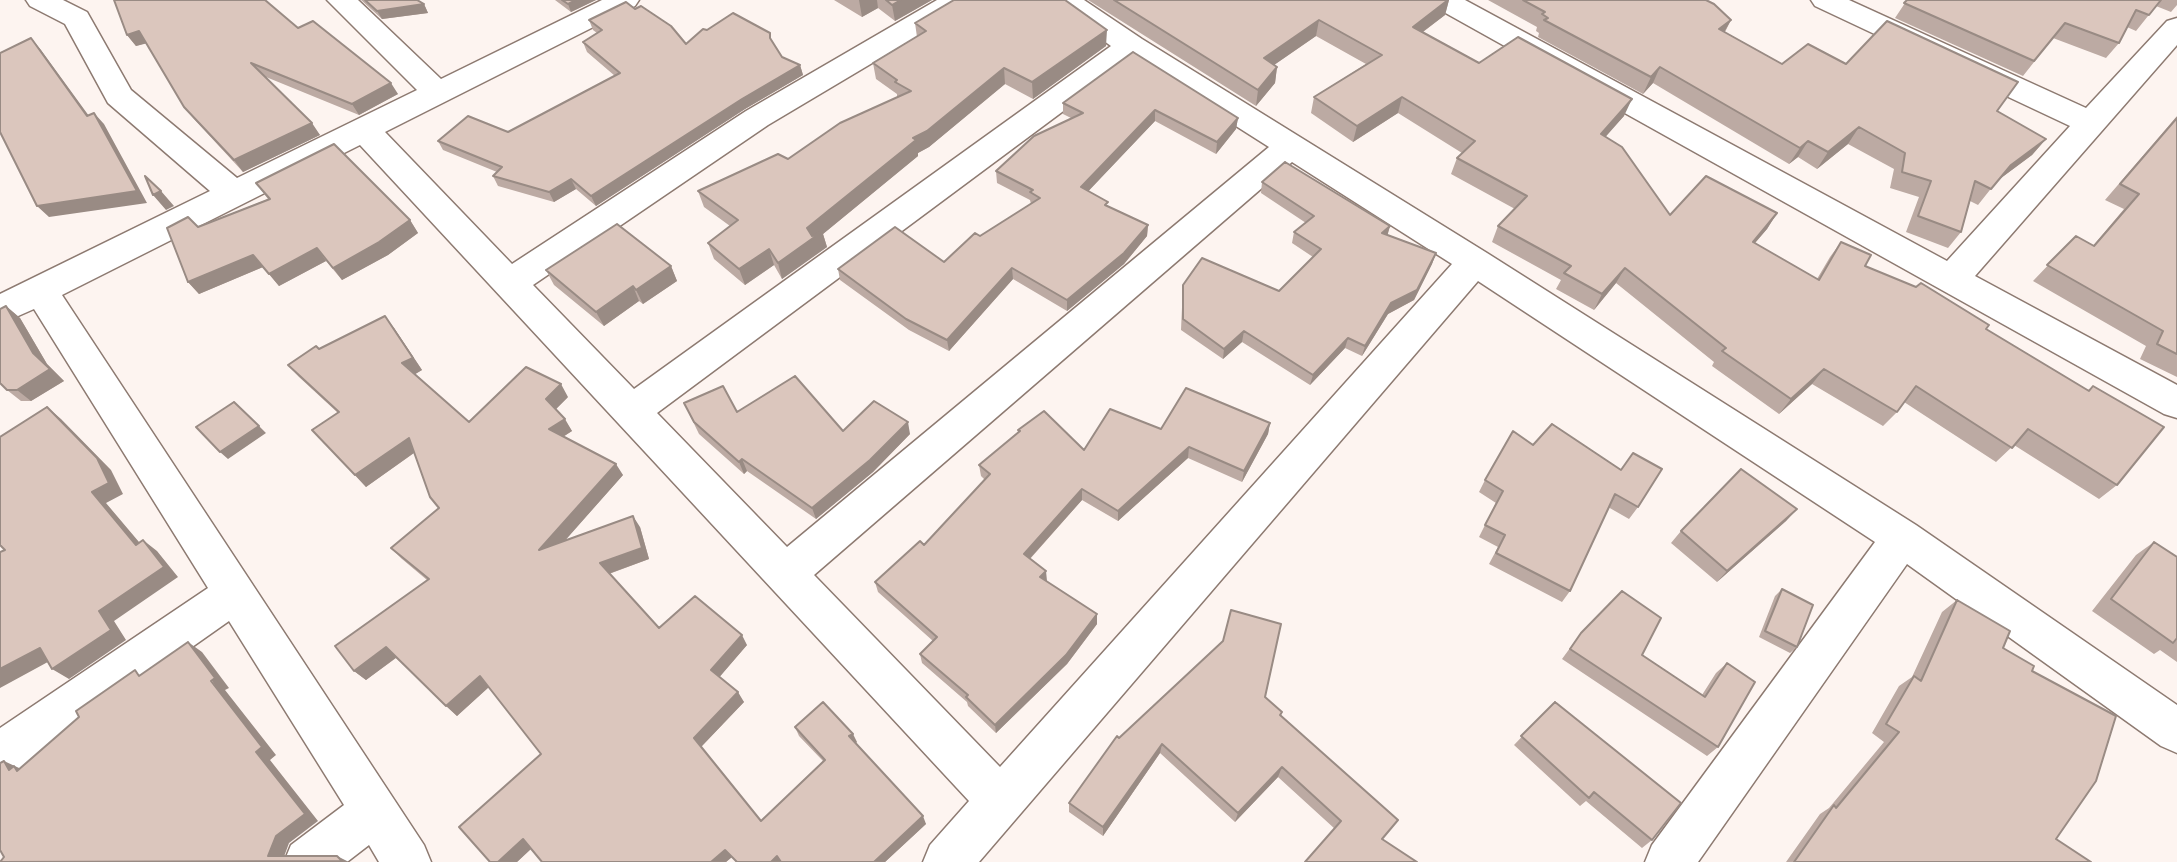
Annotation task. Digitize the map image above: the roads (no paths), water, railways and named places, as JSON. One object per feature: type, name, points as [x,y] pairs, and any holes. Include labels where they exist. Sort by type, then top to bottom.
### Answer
[{"type":"street","points":[[40,0],[77,18],[119,96],[232,192]]},
{"type":"street","points":[[341,0],[437,92]]},
{"type":"street","points":[[0,310],[232,192],[625,0]]},
{"type":"street","points":[[509,283],[757,118],[958,0]]},
{"type":"street","points":[[1065,0],[1131,46],[1475,262],[1902,538],[2177,731]]},
{"type":"street","points":[[1443,0],[1953,277],[2177,403]]},
{"type":"street","points":[[1825,0],[2091,123]]},
{"type":"street","points":[[1953,277],[2177,27]]},
{"type":"street","points":[[631,412],[1131,46]]},
{"type":"street","points":[[362,128],[1001,801]]},
{"type":"street","points":[[785,574],[1291,146]]},
{"type":"street","points":[[947,862],[1475,262]]},
{"type":"street","points":[[40,289],[407,862]]},
{"type":"street","points":[[1669,862],[1902,538]]},
{"type":"street","points":[[0,755],[234,593]]},
{"type":"street","points":[[308,862],[374,811]]}]
